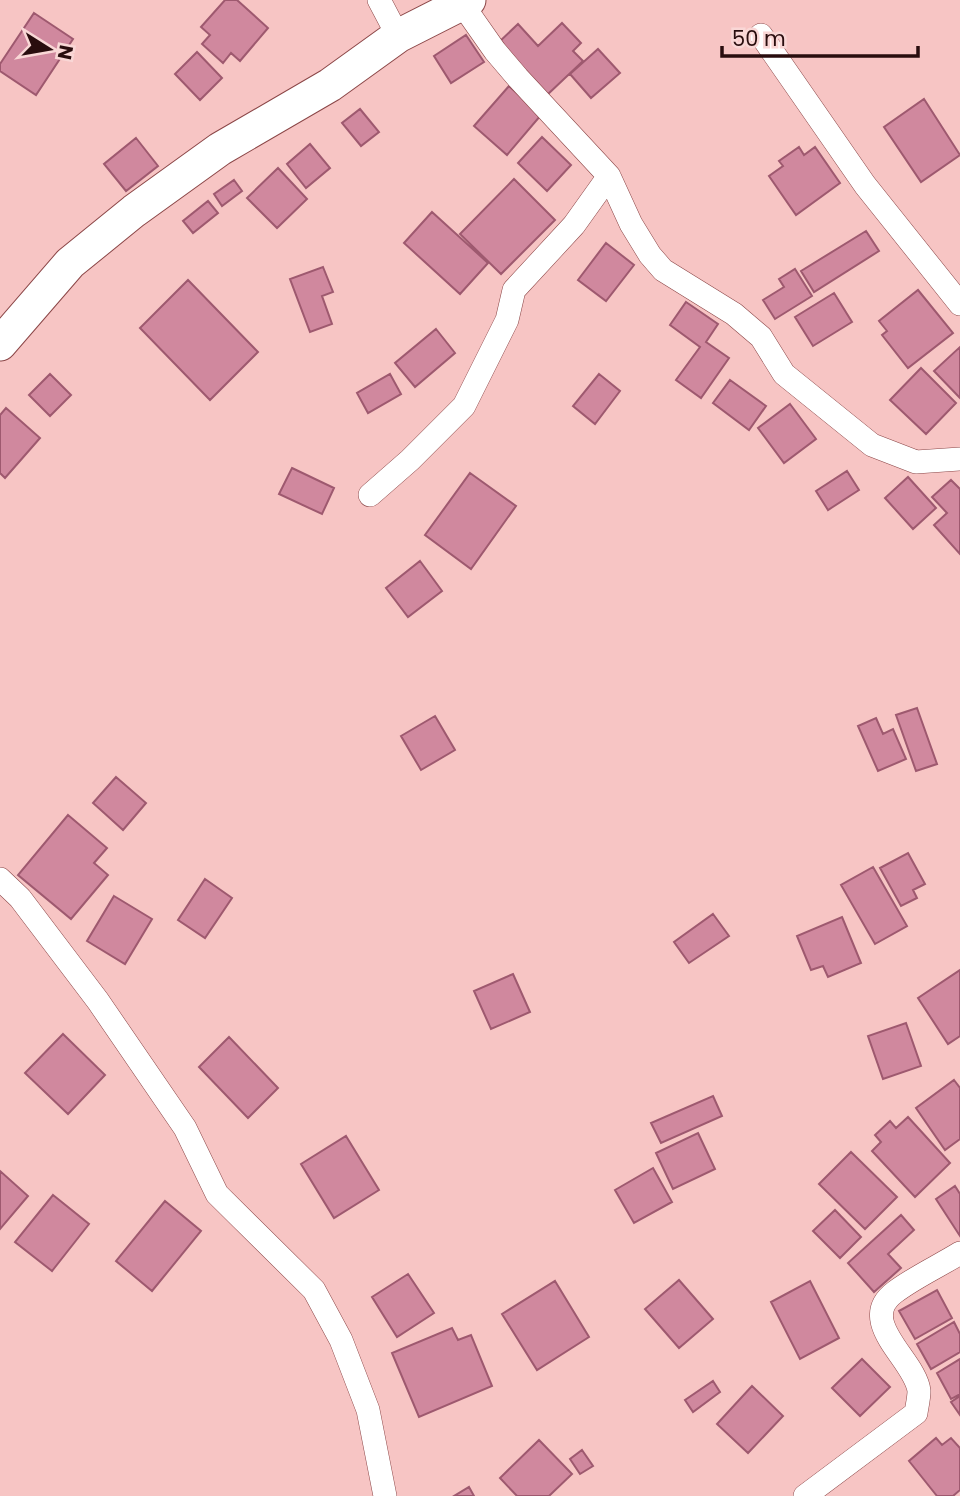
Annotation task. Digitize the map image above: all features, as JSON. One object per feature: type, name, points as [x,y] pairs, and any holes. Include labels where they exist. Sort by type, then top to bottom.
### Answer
[{"type":"main road","points":[[0,344],[70,263],[134,211],[220,149],[330,85],[398,36],[466,2]]},
{"type":"street","points":[[379,0],[398,36]]},
{"type":"street","points":[[466,2],[495,51],[609,176],[631,224],[663,271],[734,314],[761,337],[784,374],[872,445],[916,462],[960,459]]},
{"type":"street","points":[[761,35],[865,185],[960,304]]},
{"type":"street","points":[[370,495],[464,406],[507,320],[514,290],[574,225],[609,176]]},
{"type":"street","points":[[0,879],[20,898],[98,1001],[186,1128],[217,1194],[314,1290],[341,1340],[368,1410],[385,1496]]},
{"type":"street","points":[[805,1496],[916,1413],[919,1391],[909,1368],[884,1331],[882,1310],[892,1293],[960,1253]]},
{"type":"building","points":[[225,0],[237,0],[268,28],[240,61],[231,53],[223,63],[202,44],[210,35],[201,27]]},
{"type":"building","points":[[34,13],[73,39],[36,95],[0,71],[0,64]]},
{"type":"building","points":[[562,23],[581,43],[573,51],[583,61],[547,95],[498,43],[518,24],[538,46]]},
{"type":"building","points":[[466,35],[484,62],[451,83],[434,56]]},
{"type":"building","points":[[598,49],[620,73],[591,98],[570,74]]},
{"type":"building","points":[[197,52],[222,78],[200,100],[175,74]]},
{"type":"building","points":[[509,86],[541,115],[507,155],[474,126]]},
{"type":"building","points":[[924,99],[960,155],[921,182],[884,127]]},
{"type":"building","points":[[360,109],[379,132],[361,146],[342,123]]},
{"type":"building","points":[[542,137],[571,165],[547,191],[518,163]]},
{"type":"building","points":[[136,138],[158,166],[126,191],[104,164]]},
{"type":"building","points":[[310,144],[330,168],[306,188],[287,164]]},
{"type":"building","points":[[799,147],[804,155],[815,147],[840,183],[796,215],[769,176],[783,166],[779,161]]},
{"type":"building","points":[[278,168],[307,199],[277,228],[247,198]]},
{"type":"building","points":[[514,179],[555,220],[501,274],[460,234]]},
{"type":"building","points":[[234,180],[242,191],[222,206],[214,194]]},
{"type":"building","points":[[208,201],[218,213],[193,233],[183,221]]},
{"type":"building","points":[[432,212],[488,263],[460,294],[404,243]]},
{"type":"building","points":[[866,231],[879,251],[814,292],[801,271]]},
{"type":"building","points":[[606,243],[634,265],[606,301],[578,280]]},
{"type":"building","points":[[323,267],[333,292],[322,296],[332,324],[310,332],[290,279]]},
{"type":"building","points":[[795,269],[812,296],[775,319],[763,300],[784,287],[779,279]]},
{"type":"building","points":[[188,280],[258,352],[210,400],[140,328]]},
{"type":"building","points":[[918,290],[953,333],[908,368],[882,335],[887,331],[879,321]]},
{"type":"building","points":[[834,293],[852,322],[813,346],[795,317]]},
{"type":"building","points":[[686,302],[718,324],[706,342],[729,358],[701,398],[676,380],[700,347],[670,325]]},
{"type":"building","points":[[436,329],[455,353],[415,387],[395,363]]},
{"type":"building","points":[[960,347],[960,398],[934,371]]},
{"type":"building","points":[[921,368],[956,403],[926,434],[890,400]]},
{"type":"building","points":[[50,374],[71,395],[50,416],[29,395]]},
{"type":"building","points":[[390,374],[401,394],[368,413],[357,393]]},
{"type":"building","points":[[599,374],[620,391],[595,424],[573,406]]},
{"type":"building","points":[[730,380],[766,406],[749,430],[713,403]]},
{"type":"building","points":[[790,404],[816,439],[784,463],[758,428]]},
{"type":"building","points":[[6,408],[40,438],[5,478],[0,473],[0,415]]},
{"type":"building","points":[[292,468],[334,488],[322,514],[279,494]]},
{"type":"building","points":[[847,471],[859,490],[828,510],[816,491]]},
{"type":"building","points":[[470,473],[516,506],[471,569],[425,535]]},
{"type":"building","points":[[908,477],[936,508],[913,529],[885,498]]},
{"type":"building","points":[[951,480],[960,489],[960,554],[934,525],[947,513],[932,497]]},
{"type":"building","points":[[420,561],[442,591],[408,617],[386,588]]},
{"type":"building","points":[[917,708],[937,764],[916,771],[896,715]]},
{"type":"building","points":[[435,716],[455,750],[421,770],[401,736]]},
{"type":"building","points":[[876,718],[883,734],[893,729],[906,759],[878,771],[858,726]]},
{"type":"building","points":[[116,777],[146,803],[123,830],[93,803]]},
{"type":"building","points":[[68,815],[107,848],[94,863],[108,875],[71,919],[18,875]]},
{"type":"building","points":[[908,853],[925,884],[913,890],[917,898],[901,906],[880,868]]},
{"type":"building","points":[[873,867],[907,926],[875,944],[841,885]]},
{"type":"building","points":[[205,879],[232,898],[205,938],[178,920]]},
{"type":"building","points":[[114,896],[152,919],[125,964],[87,941]]},
{"type":"building","points":[[713,914],[729,936],[689,963],[674,942]]},
{"type":"building","points":[[842,917],[861,963],[828,977],[823,966],[811,970],[797,936]]},
{"type":"building","points":[[960,970],[960,1036],[948,1044],[918,998]]},
{"type":"building","points":[[513,974],[530,1012],[491,1029],[474,991]]},
{"type":"building","points":[[906,1023],[921,1066],[883,1079],[868,1036]]},
{"type":"building","points":[[63,1034],[105,1075],[68,1114],[25,1073]]},
{"type":"building","points":[[229,1037],[278,1088],[248,1118],[199,1067]]},
{"type":"building","points":[[954,1080],[960,1088],[960,1139],[945,1150],[916,1108]]},
{"type":"building","points":[[713,1096],[722,1116],[661,1143],[651,1123]]},
{"type":"building","points":[[908,1117],[950,1163],[915,1197],[872,1151],[881,1142],[875,1135],[890,1121],[896,1128]]},
{"type":"building","points":[[698,1133],[715,1169],[673,1189],[656,1153]]},
{"type":"building","points":[[346,1136],[379,1190],[334,1218],[301,1164]]},
{"type":"building","points":[[851,1152],[897,1197],[865,1229],[819,1184]]},
{"type":"building","points":[[653,1168],[672,1202],[634,1223],[615,1190]]},
{"type":"building","points":[[0,1171],[28,1196],[0,1229]]},
{"type":"building","points":[[955,1186],[960,1194],[960,1236],[936,1199]]},
{"type":"building","points":[[53,1195],[89,1224],[52,1271],[15,1242]]},
{"type":"building","points":[[165,1201],[201,1231],[152,1291],[116,1261]]},
{"type":"building","points":[[835,1210],[861,1237],[840,1258],[813,1231]]},
{"type":"building","points":[[901,1215],[914,1230],[888,1254],[901,1268],[874,1292],[848,1263]]},
{"type":"building","points":[[408,1274],[434,1313],[397,1337],[372,1297]]},
{"type":"building","points":[[679,1280],[713,1319],[679,1348],[645,1309]]},
{"type":"building","points":[[555,1281],[589,1337],[537,1370],[502,1314]]},
{"type":"building","points":[[810,1281],[839,1338],[800,1359],[771,1302]]},
{"type":"building","points":[[937,1290],[952,1318],[915,1339],[899,1311]]},
{"type":"building","points":[[954,1322],[960,1334],[960,1352],[931,1369],[917,1344]]},
{"type":"building","points":[[452,1328],[458,1340],[471,1335],[492,1386],[419,1417],[392,1353]]},
{"type":"building","points":[[862,1359],[890,1387],[860,1416],[832,1388]]},
{"type":"building","points":[[960,1359],[960,1394],[951,1399],[937,1373]]},
{"type":"building","points":[[713,1381],[720,1392],[693,1412],[685,1400]]},
{"type":"building","points":[[752,1386],[783,1416],[748,1453],[717,1424]]},
{"type":"building","points":[[960,1396],[960,1415],[951,1402]]},
{"type":"building","points":[[936,1438],[942,1445],[951,1438],[960,1448],[960,1490],[953,1496],[937,1496],[909,1461]]},
{"type":"building","points":[[539,1440],[572,1474],[549,1496],[517,1496],[500,1478]]},
{"type":"building","points":[[582,1450],[593,1466],[580,1474],[570,1459]]},
{"type":"building","points":[[469,1487],[474,1496],[454,1496]]}]
